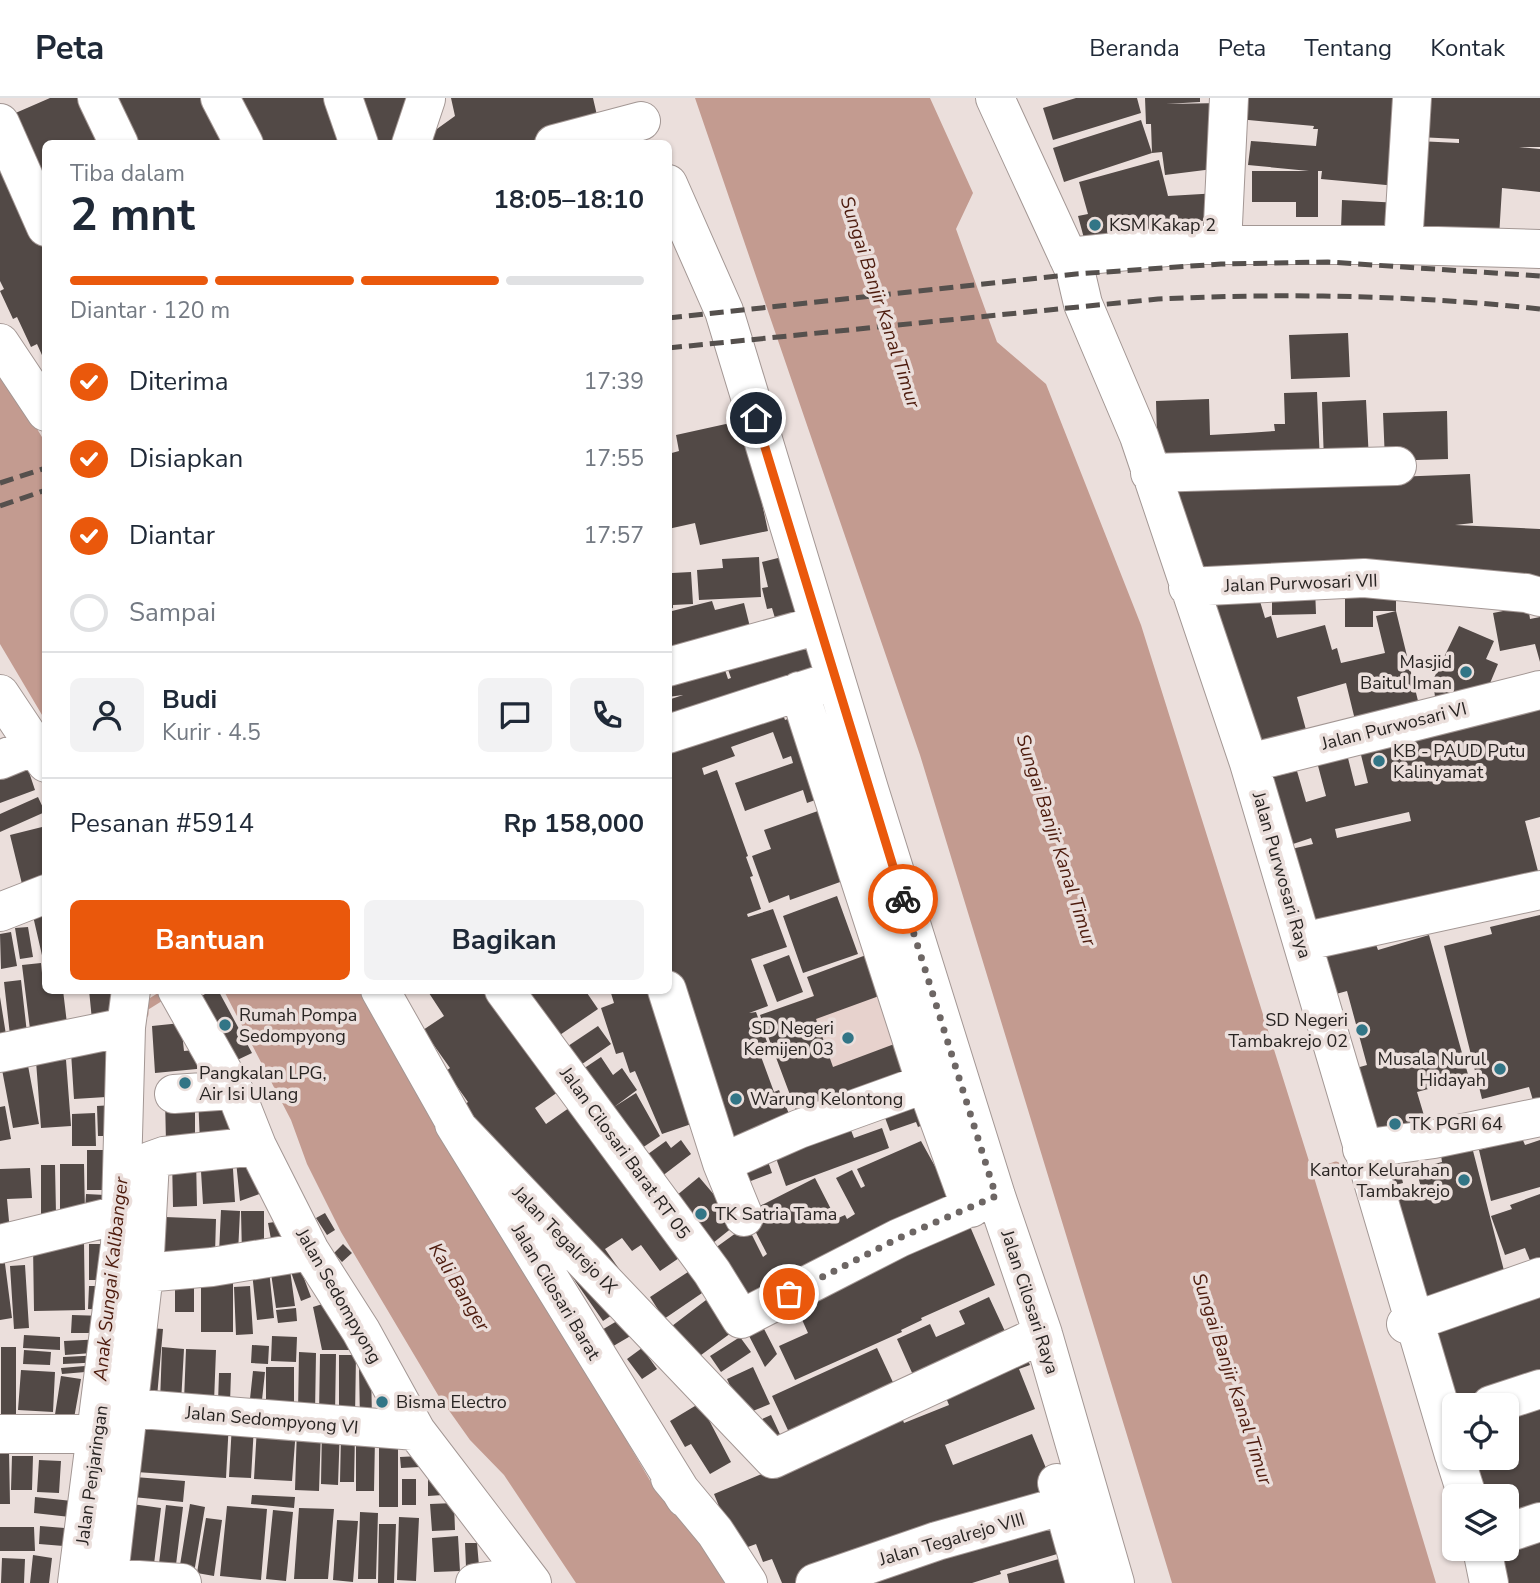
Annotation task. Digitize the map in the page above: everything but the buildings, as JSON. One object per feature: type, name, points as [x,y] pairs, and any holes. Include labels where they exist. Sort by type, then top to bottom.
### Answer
[{"type":"street","points":[[0,103],[13,98]]},
{"type":"street","points":[[97,98],[117,140]]},
{"type":"street","points":[[220,98],[242,140]]},
{"type":"street","points":[[342,98],[358,140]]},
{"type":"street","name":"Jalan Purwosari Raya","points":[[995,98],[1076,274],[1083,304],[1139,436],[1249,763],[1412,1316],[1442,1401]]},
{"type":"street","points":[[1223,245],[1229,98]]},
{"type":"street","points":[[1403,245],[1412,98]]},
{"type":"street","points":[[412,140],[426,99]]},
{"type":"street","points":[[569,140],[642,121]]},
{"type":"street","points":[[0,123],[42,217]]},
{"type":"street","name":"Jalan Cilosari Raya","points":[[672,193],[724,311],[835,680],[942,1077],[983,1202],[1043,1334],[1071,1437],[1076,1502],[1115,1583]]},
{"type":"street","points":[[1068,257],[1186,245],[1403,245],[1540,250]]},
{"type":"street","points":[[0,342],[42,406]]},
{"type":"street","points":[[1150,473],[1398,466]]},
{"type":"street","name":"Jalan Purwosari VII","points":[[1188,587],[1364,578],[1526,593],[1540,597]]},
{"type":"street","points":[[672,666],[819,625]]},
{"type":"street","points":[[672,733],[835,680]]},
{"type":"street","name":"Jalan Purwosari VI","points":[[1249,763],[1540,690]]},
{"type":"street","points":[[722,1163],[799,1129],[942,1077],[799,691]]},
{"type":"street","points":[[0,694],[27,757]]},
{"type":"street","points":[[1302,942],[1540,890]]},
{"type":"street","points":[[0,912],[42,896]]},
{"type":"street","name":"Jalan Cilosari Barat","points":[[382,994],[454,1124],[673,1483],[715,1532],[748,1583]]},
{"type":"street","name":"Jalan Cilosari Barat RT 05","points":[[507,994],[712,1272],[741,1319],[899,1238],[983,1202]]},
{"type":"street","points":[[668,994],[722,1163],[744,1217]]},
{"type":"street","name":"Jalan Sedompyong","points":[[182,998],[233,1090],[257,1146],[310,1251],[361,1331],[416,1431],[528,1577]]},
{"type":"street","points":[[0,1053],[128,1009]]},
{"type":"street","name":"Jalan Penjaringan","points":[[98,1581],[98,1434],[120,1245],[128,1009]]},
{"type":"street","points":[[174,1094],[233,1090]]},
{"type":"street","points":[[1362,1149],[1434,1139],[1540,1117]]},
{"type":"street","name":"Jalan Tegalrejo IX","points":[[454,1124],[773,1458],[1043,1334]]},
{"type":"street","name":"Jalan Penjaringan","points":[[98,1581],[128,1409],[144,1273],[149,1166],[154,1157],[257,1146]]},
{"type":"street","points":[[0,1244],[119,1215]]},
{"type":"street","points":[[144,1273],[212,1267],[310,1251]]},
{"type":"street","points":[[1412,1316],[1406,1324],[1540,1277]]},
{"type":"street","points":[[1519,1396],[1540,1389]]},
{"type":"street","name":"Jalan Sedompyong VI","points":[[128,1409],[416,1431]]},
{"type":"street","points":[[0,1434],[98,1434]]},
{"type":"street","points":[[1076,1502],[1085,1583]]},
{"type":"street","name":"Jalan Tegalrejo VIII","points":[[815,1583],[937,1541],[1076,1502]]},
{"type":"street","points":[[1519,1529],[1540,1522]]},
{"type":"street","points":[[1484,1561],[1489,1583]]},
{"type":"street","points":[[475,1583],[528,1577]]},
{"type":"street","points":[[98,1581],[182,1583]]},
{"type":"shaded area","name":"SD Negeri Kemijen 03","points":[[877,951],[936,1061],[801,1124],[760,1015],[813,996],[807,977]]},
{"type":"water","name":"Sungai Banjir Kanal Timur","points":[[695,98],[930,98],[973,193],[956,229],[997,342],[1046,384],[1141,625],[1313,1174],[1436,1583],[1172,1583],[920,755]]},
{"type":"water","points":[[0,368],[42,437],[42,715],[0,644]]},
{"type":"water","name":"Kali Banger","points":[[226,994],[366,994],[652,1484],[677,1508],[733,1583],[576,1583],[504,1475],[470,1440],[438,1395],[341,1232],[307,1164],[291,1120]]},
{"type":"waterway","name":"Anak Sungai Kalibanger","points":[[144,1014],[144,1007],[165,994]]},
{"type":"waterway","points":[[1313,1174],[1336,1166]]},
{"type":"railway","points":[[672,318],[1076,274],[1221,264],[1328,262],[1540,276]]},
{"type":"railway","points":[[672,348],[1158,299],[1349,296],[1540,309]]},
{"type":"railway","points":[[0,483],[42,469]]},
{"type":"railway","points":[[0,506],[42,491]]},
{"type":"way so far","points":[[789,1294],[833,1274],[899,1238],[996,1196],[903,899]]},
{"type":"place","name":"KSM Kakap 2","points":[[1095,225]]},
{"type":"place","name":"Masjid Baitul Iman","points":[[1466,672]]},
{"type":"place","name":"KB - PAUD Putu Kalinyamat","points":[[1379,761]]},
{"type":"place","name":"Rumah Pompa Sedompyong","points":[[225,1025]]},
{"type":"place","name":"SD Negeri Tambakrejo 02","points":[[1362,1030]]},
{"type":"place","name":"SD Negeri Kemijen 03","points":[[848,1038]]},
{"type":"place","name":"Musala Nurul Hidayah","points":[[1500,1069]]},
{"type":"place","name":"Pangkalan LPG, Air Isi Ulang","points":[[185,1083]]},
{"type":"place","name":"Warung Kelontong","points":[[736,1099]]},
{"type":"place","name":"TK PGRI 64","points":[[1395,1124]]},
{"type":"place","name":"Kantor Kelurahan Tambakrejo","points":[[1464,1180]]},
{"type":"place","name":"TK Satria Tama","points":[[701,1214]]},
{"type":"place","name":"Bisma Electro","points":[[382,1402]]},
{"type":"route","points":[[756,418],[903,899]]}]
